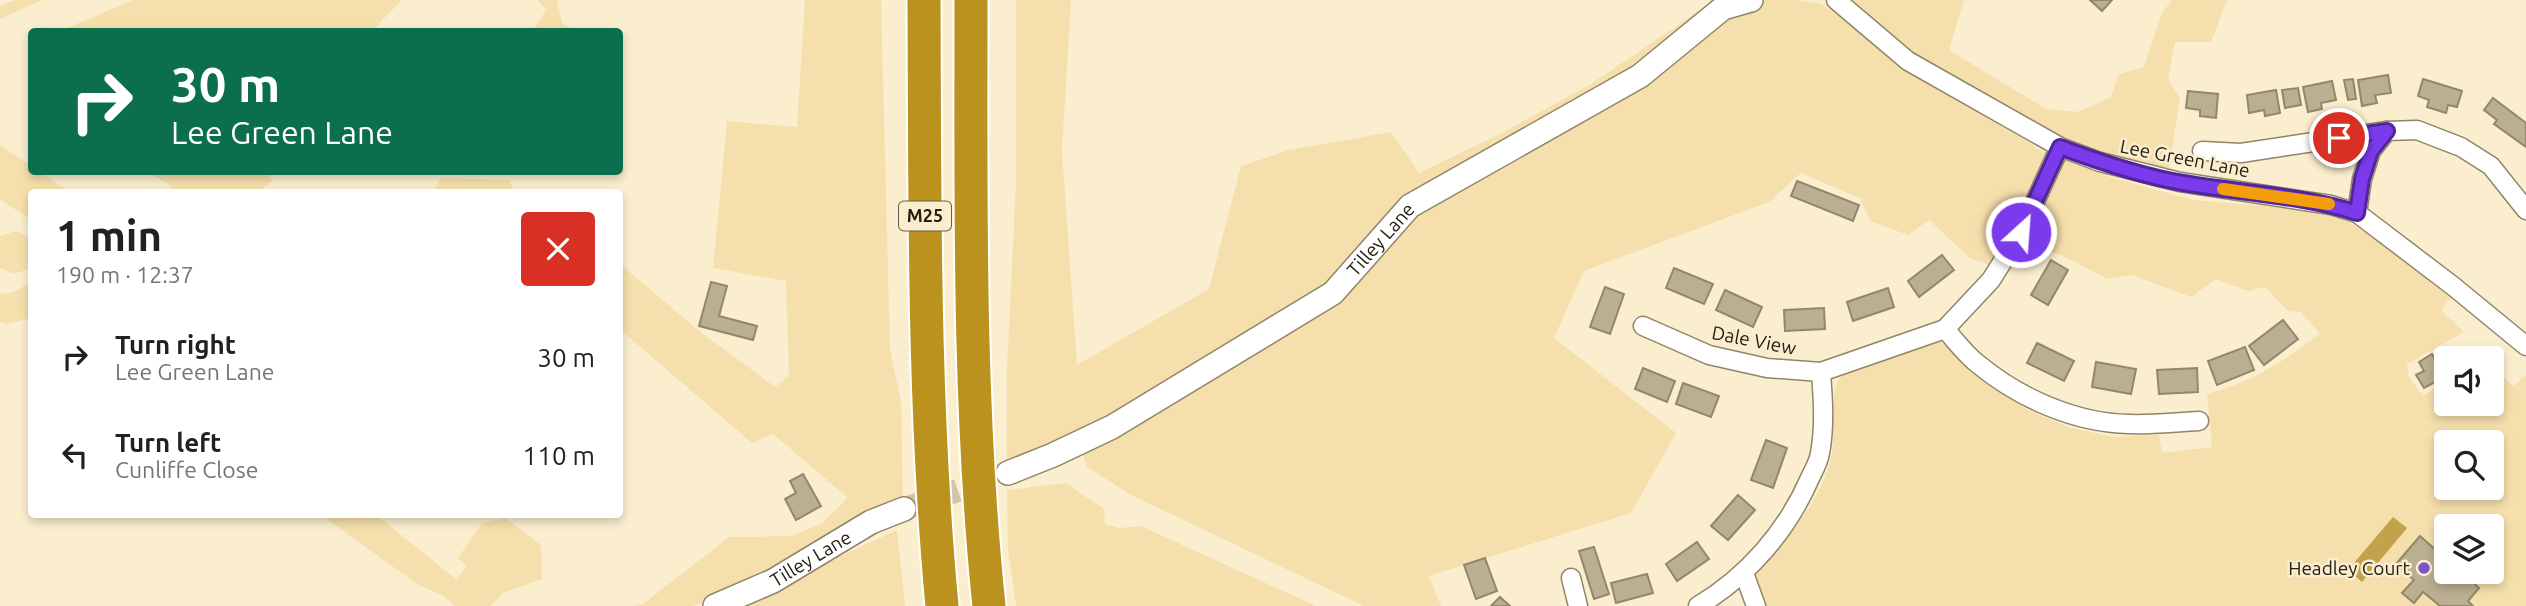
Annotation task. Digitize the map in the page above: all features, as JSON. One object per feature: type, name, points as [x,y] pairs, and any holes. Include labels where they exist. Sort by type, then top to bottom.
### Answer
[{"type":"highway","name":"M25","points":[[924,0],[925,275],[942,606]]},
{"type":"highway","name":"M25","points":[[971,0],[970,269],[984,556],[989,606]]},
{"type":"street","name":"Tilley Lane","points":[[1008,473],[1053,456],[1112,427],[1333,293],[1410,206],[1640,76],[1723,8],[1751,0]]},
{"type":"street","name":"Lee Green Lane","points":[[1836,0],[1908,61],[2060,147],[2100,162],[2180,182],[2332,205],[2357,213],[2526,346]]},
{"type":"street","points":[[2202,151],[2241,153],[2387,131],[2417,130],[2461,147],[2491,166],[2526,210]]},
{"type":"street","points":[[2357,213],[2362,179],[2371,151],[2387,131]]},
{"type":"street","name":"Dale View","points":[[1643,326],[1709,355],[1767,368],[1821,372],[1945,329],[1992,280],[2021,232],[2060,147]]},
{"type":"street","points":[[1945,329],[1976,363],[2043,405],[2086,418],[2128,424],[2199,421]]},
{"type":"street","points":[[1698,606],[1719,594],[1744,573],[1777,535],[1802,497],[1820,455],[1824,410],[1821,372]]},
{"type":"street","name":"Tilley Lane","points":[[715,606],[773,581],[871,522],[904,509]]},
{"type":"street","points":[[1744,573],[1756,606]]},
{"type":"street","points":[[1571,578],[1578,606]]},
{"type":"shaded area","points":[[15,0],[42,0],[0,19],[0,6]]},
{"type":"shaded area","points":[[133,0],[402,0],[375,28],[67,28]]},
{"type":"shaded area","points":[[538,0],[557,0],[562,23],[569,28],[535,28],[546,10]]},
{"type":"shaded area","points":[[805,0],[881,0],[890,349],[901,402],[903,498],[754,578],[694,606],[634,606],[643,604],[729,537],[791,536],[821,524],[848,498],[773,434],[752,443],[623,332],[623,267],[698,330],[775,387],[789,376],[786,281],[713,268],[727,121],[797,127]]},
{"type":"shaded area","points":[[1016,0],[1071,0],[1062,151],[1077,365],[1209,289],[1241,166],[1289,150],[1391,132],[1419,173],[1504,132],[1591,84],[1709,4],[1710,0],[1796,0],[1822,4],[1837,15],[1842,0],[1964,0],[1949,50],[2046,109],[2077,112],[2110,98],[2119,74],[2144,67],[2162,13],[2172,0],[2227,0],[2211,42],[2175,42],[2168,79],[2180,98],[2169,168],[2106,158],[2030,137],[2035,148],[2107,176],[2193,200],[2275,207],[2338,217],[2383,240],[2451,297],[2441,310],[2464,332],[2439,346],[2434,346],[2434,349],[2407,364],[2408,375],[2423,396],[2434,388],[2434,416],[2504,416],[2504,377],[2513,386],[2526,375],[2526,606],[1765,606],[1755,575],[1801,519],[1820,487],[1832,453],[1836,385],[1839,379],[1856,368],[1938,340],[2030,411],[2071,428],[2114,437],[2159,435],[2162,453],[2212,447],[2207,394],[2267,370],[2320,334],[2301,312],[2288,311],[2265,287],[2248,291],[2216,279],[2191,297],[2132,275],[2108,279],[2059,254],[2031,250],[2010,271],[1971,259],[1929,220],[1908,235],[1870,221],[1860,198],[1801,173],[1769,202],[1584,271],[1554,338],[1676,433],[1631,513],[1429,576],[1441,606],[1364,606],[1131,495],[1087,467],[1076,435],[1007,464],[1007,369],[1016,183]]},
{"type":"shaded area","points":[[0,145],[28,164],[28,175],[44,175],[65,189],[28,189],[28,218],[0,199]]},
{"type":"shaded area","points":[[153,175],[269,175],[272,181],[262,189],[172,189]]},
{"type":"shaded area","points":[[441,178],[510,180],[512,189],[435,189]]},
{"type":"shaded area","points":[[16,231],[26,237],[28,268],[12,273],[0,267],[0,236]]},
{"type":"shaded area","points":[[28,284],[28,319],[6,324],[0,322],[0,294],[14,292]]},
{"type":"shaded area","points":[[1066,483],[1104,509],[1105,524],[1120,528],[1141,526],[1316,606],[1016,606],[1008,549],[1007,490]]},
{"type":"shaded area","points":[[2393,517],[2407,528],[2362,582],[2348,570]]},
{"type":"shaded area","points":[[325,518],[380,518],[456,579],[467,566],[458,558],[482,523],[505,518],[541,545],[542,579],[503,593],[491,606],[455,606],[442,595],[417,584]]},
{"type":"shaded area","points":[[897,530],[905,606],[744,606],[819,566]]},
{"type":"building","points":[[2090,0],[2112,0],[2102,11]]},
{"type":"building","points":[[2388,75],[2391,93],[2375,95],[2377,103],[2362,106],[2358,80]]},
{"type":"building","points":[[2353,79],[2356,99],[2348,100],[2344,80]]},
{"type":"building","points":[[2423,79],[2462,91],[2457,107],[2448,105],[2446,113],[2427,107],[2429,100],[2418,96]]},
{"type":"building","points":[[2332,81],[2336,100],[2321,103],[2322,109],[2308,112],[2303,87]]},
{"type":"building","points":[[2298,88],[2301,105],[2285,108],[2282,90]]},
{"type":"building","points":[[2276,90],[2280,113],[2265,116],[2264,110],[2249,113],[2247,95]]},
{"type":"building","points":[[2188,91],[2218,94],[2216,118],[2200,116],[2200,110],[2186,108]]},
{"type":"building","points":[[2493,98],[2526,123],[2526,147],[2494,124],[2497,120],[2484,110]]},
{"type":"building","points":[[1797,181],[1859,205],[1853,221],[1791,196]]},
{"type":"building","points":[[1942,255],[1954,270],[1919,297],[1908,281]]},
{"type":"building","points":[[2051,260],[2068,270],[2048,305],[2031,295]]},
{"type":"building","points":[[1674,268],[1713,284],[1704,304],[1666,288]]},
{"type":"building","points":[[711,282],[727,286],[719,316],[757,326],[753,340],[699,326]]},
{"type":"building","points":[[1605,287],[1624,294],[1610,334],[1590,327]]},
{"type":"building","points":[[1888,288],[1894,307],[1853,321],[1847,302]]},
{"type":"building","points":[[1725,290],[1762,307],[1753,327],[1716,310]]},
{"type":"building","points":[[1824,308],[1825,329],[1785,331],[1784,310]]},
{"type":"building","points":[[2283,320],[2298,339],[2264,365],[2249,346]]},
{"type":"building","points":[[2037,343],[2074,361],[2064,381],[2027,363]]},
{"type":"building","points":[[2245,347],[2254,370],[2217,385],[2208,361]]},
{"type":"building","points":[[2432,354],[2434,358],[2434,383],[2424,388],[2416,375],[2424,371],[2419,362]]},
{"type":"building","points":[[2096,362],[2136,369],[2131,394],[2092,387]]},
{"type":"building","points":[[1643,368],[1675,381],[1667,402],[1635,389]]},
{"type":"building","points":[[2197,368],[2198,392],[2159,394],[2157,370]]},
{"type":"building","points":[[1683,383],[1719,396],[1711,417],[1676,404]]},
{"type":"building","points":[[1766,440],[1787,448],[1773,488],[1751,480]]},
{"type":"building","points":[[803,474],[821,506],[796,520],[785,499],[796,493],[790,481]]},
{"type":"building","points":[[1738,495],[1755,510],[1728,540],[1711,526]]},
{"type":"building","name":"Headley Court","points":[[2420,536],[2434,548],[2434,584],[2475,584],[2479,588],[2468,601],[2473,606],[2440,606],[2423,592],[2414,603],[2402,593],[2414,580],[2396,564]]},
{"type":"building","points":[[1697,542],[1709,559],[1677,581],[1666,564]]},
{"type":"building","points":[[1594,547],[1609,594],[1594,599],[1579,551]]},
{"type":"building","points":[[1485,558],[1497,591],[1476,599],[1464,565]]},
{"type":"building","points":[[1647,574],[1653,593],[1616,603],[1611,583]]},
{"type":"building","points":[[1500,597],[1510,606],[1491,606]]},
{"type":"tunnel","points":[[904,509],[1008,473]]},
{"type":"slow traffic","points":[[2223,189],[2329,204]]},
{"type":"place","name":"Headley Court","points":[[2424,568]]},
{"type":"route","points":[[2021,232],[2060,147],[2100,162],[2180,182],[2332,205],[2357,213],[2362,179],[2371,151],[2387,131],[2339,138]]}]
